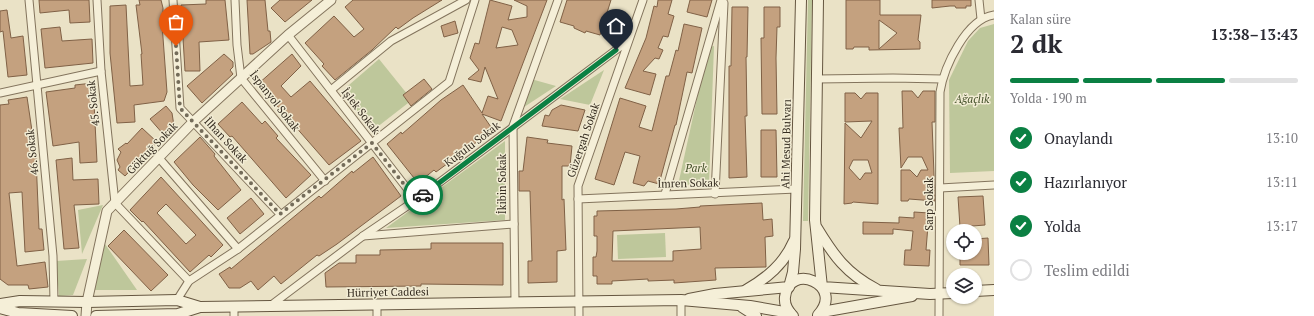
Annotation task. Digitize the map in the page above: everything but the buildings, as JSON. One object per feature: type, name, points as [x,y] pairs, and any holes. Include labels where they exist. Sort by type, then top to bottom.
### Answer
[{"type":"main road","name":"Ahi Mesud Bulvarı","points":[[791,315],[785,300],[794,266],[796,235],[801,0]]},
{"type":"main road","points":[[818,0],[816,80],[816,226],[822,288],[826,302],[820,314]]},
{"type":"main road","points":[[816,226],[841,264],[852,275],[877,290]]},
{"type":"main road","points":[[743,292],[760,282],[778,266],[786,256],[796,235]]},
{"type":"main road","points":[[681,300],[715,294],[789,287],[796,281],[805,279],[814,281],[822,288],[934,294]]},
{"type":"main road","points":[[982,291],[994,290]]},
{"type":"main road","points":[[820,314],[934,294],[946,293]]},
{"type":"main road","points":[[0,304],[20,301],[87,302],[177,300],[200,307]]},
{"type":"main road","points":[[681,300],[740,306],[791,315]]},
{"type":"main road","name":"Hürriyet Caddesi","points":[[96,316],[178,314],[200,307],[234,311],[270,306],[681,300]]},
{"type":"main road","points":[[740,306],[756,316]]},
{"type":"main road","points":[[0,308],[18,313],[72,316]]},
{"type":"street","name":"46. Sokak","points":[[29,0],[53,256],[54,302]]},
{"type":"street","name":"45. Sokak","points":[[97,0],[101,71],[115,203]]},
{"type":"street","name":"İlhan Sokak","points":[[173,0],[180,108],[280,214]]},
{"type":"street","name":"İspanyol Sokak","points":[[235,0],[237,45],[241,78],[325,181]]},
{"type":"street","name":"Göktuğ Sokak","points":[[86,316],[87,302],[107,211],[194,122],[288,35],[331,0]]},
{"type":"street","points":[[331,90],[391,41],[466,0]]},
{"type":"street","points":[[177,300],[190,281],[238,249],[280,214],[325,181],[449,82],[475,0]]},
{"type":"street","name":"İkibin Sokak","points":[[515,303],[513,126],[558,0]]},
{"type":"street","name":"Güzergah Sokak","points":[[579,316],[578,186],[642,0]]},
{"type":"street","points":[[665,194],[723,0]]},
{"type":"street","points":[[715,194],[723,0]]},
{"type":"street","points":[[979,0],[981,19],[994,15]]},
{"type":"street","name":"Sarp Sokak","points":[[938,316],[934,294],[940,188],[940,92],[942,79],[964,36],[981,19]]},
{"type":"street","name":"İşlek Sokak","points":[[288,35],[416,200]]},
{"type":"street","name":"Kuğulu Sokak","points":[[270,306],[363,236],[416,200],[628,41]]},
{"type":"street","points":[[0,92],[101,71]]},
{"type":"street","points":[[816,80],[893,78],[942,79]]},
{"type":"street","points":[[159,158],[238,249]]},
{"type":"street","points":[[940,188],[994,185]]},
{"type":"street","name":"İmren Sokak","points":[[578,199],[665,194],[715,194],[797,189]]},
{"type":"street","points":[[115,203],[190,281]]},
{"type":"street","points":[[363,236],[514,224]]},
{"type":"street","points":[[681,300],[681,316]]},
{"type":"street","points":[[377,316],[378,304]]},
{"type":"green space","points":[[808,0],[812,0],[808,221],[803,221]]},
{"type":"green space","name":"Ağaçlık","points":[[994,24],[994,171],[950,173],[949,80],[968,41],[980,28]]},
{"type":"green space","name":"Park","points":[[714,46],[709,184],[678,185],[700,85],[710,47]]},
{"type":"green space","points":[[379,59],[412,100],[372,131],[342,91]]},
{"type":"green space","points":[[604,70],[590,105],[560,99]]},
{"type":"green space","points":[[531,79],[556,86],[521,109]]},
{"type":"green space","points":[[505,141],[505,220],[386,228]]},
{"type":"green space","points":[[103,205],[82,254],[78,210]]},
{"type":"green space","points":[[665,233],[666,257],[618,259],[617,235]]},
{"type":"green space","points":[[105,244],[137,290],[94,290]]},
{"type":"green space","points":[[87,259],[73,295],[59,296],[56,261]]},
{"type":"way so far","points":[[176,46],[180,108],[280,214],[325,181],[372,143],[416,200],[423,195]]},
{"type":"route","points":[[423,195],[616,50]]}]
